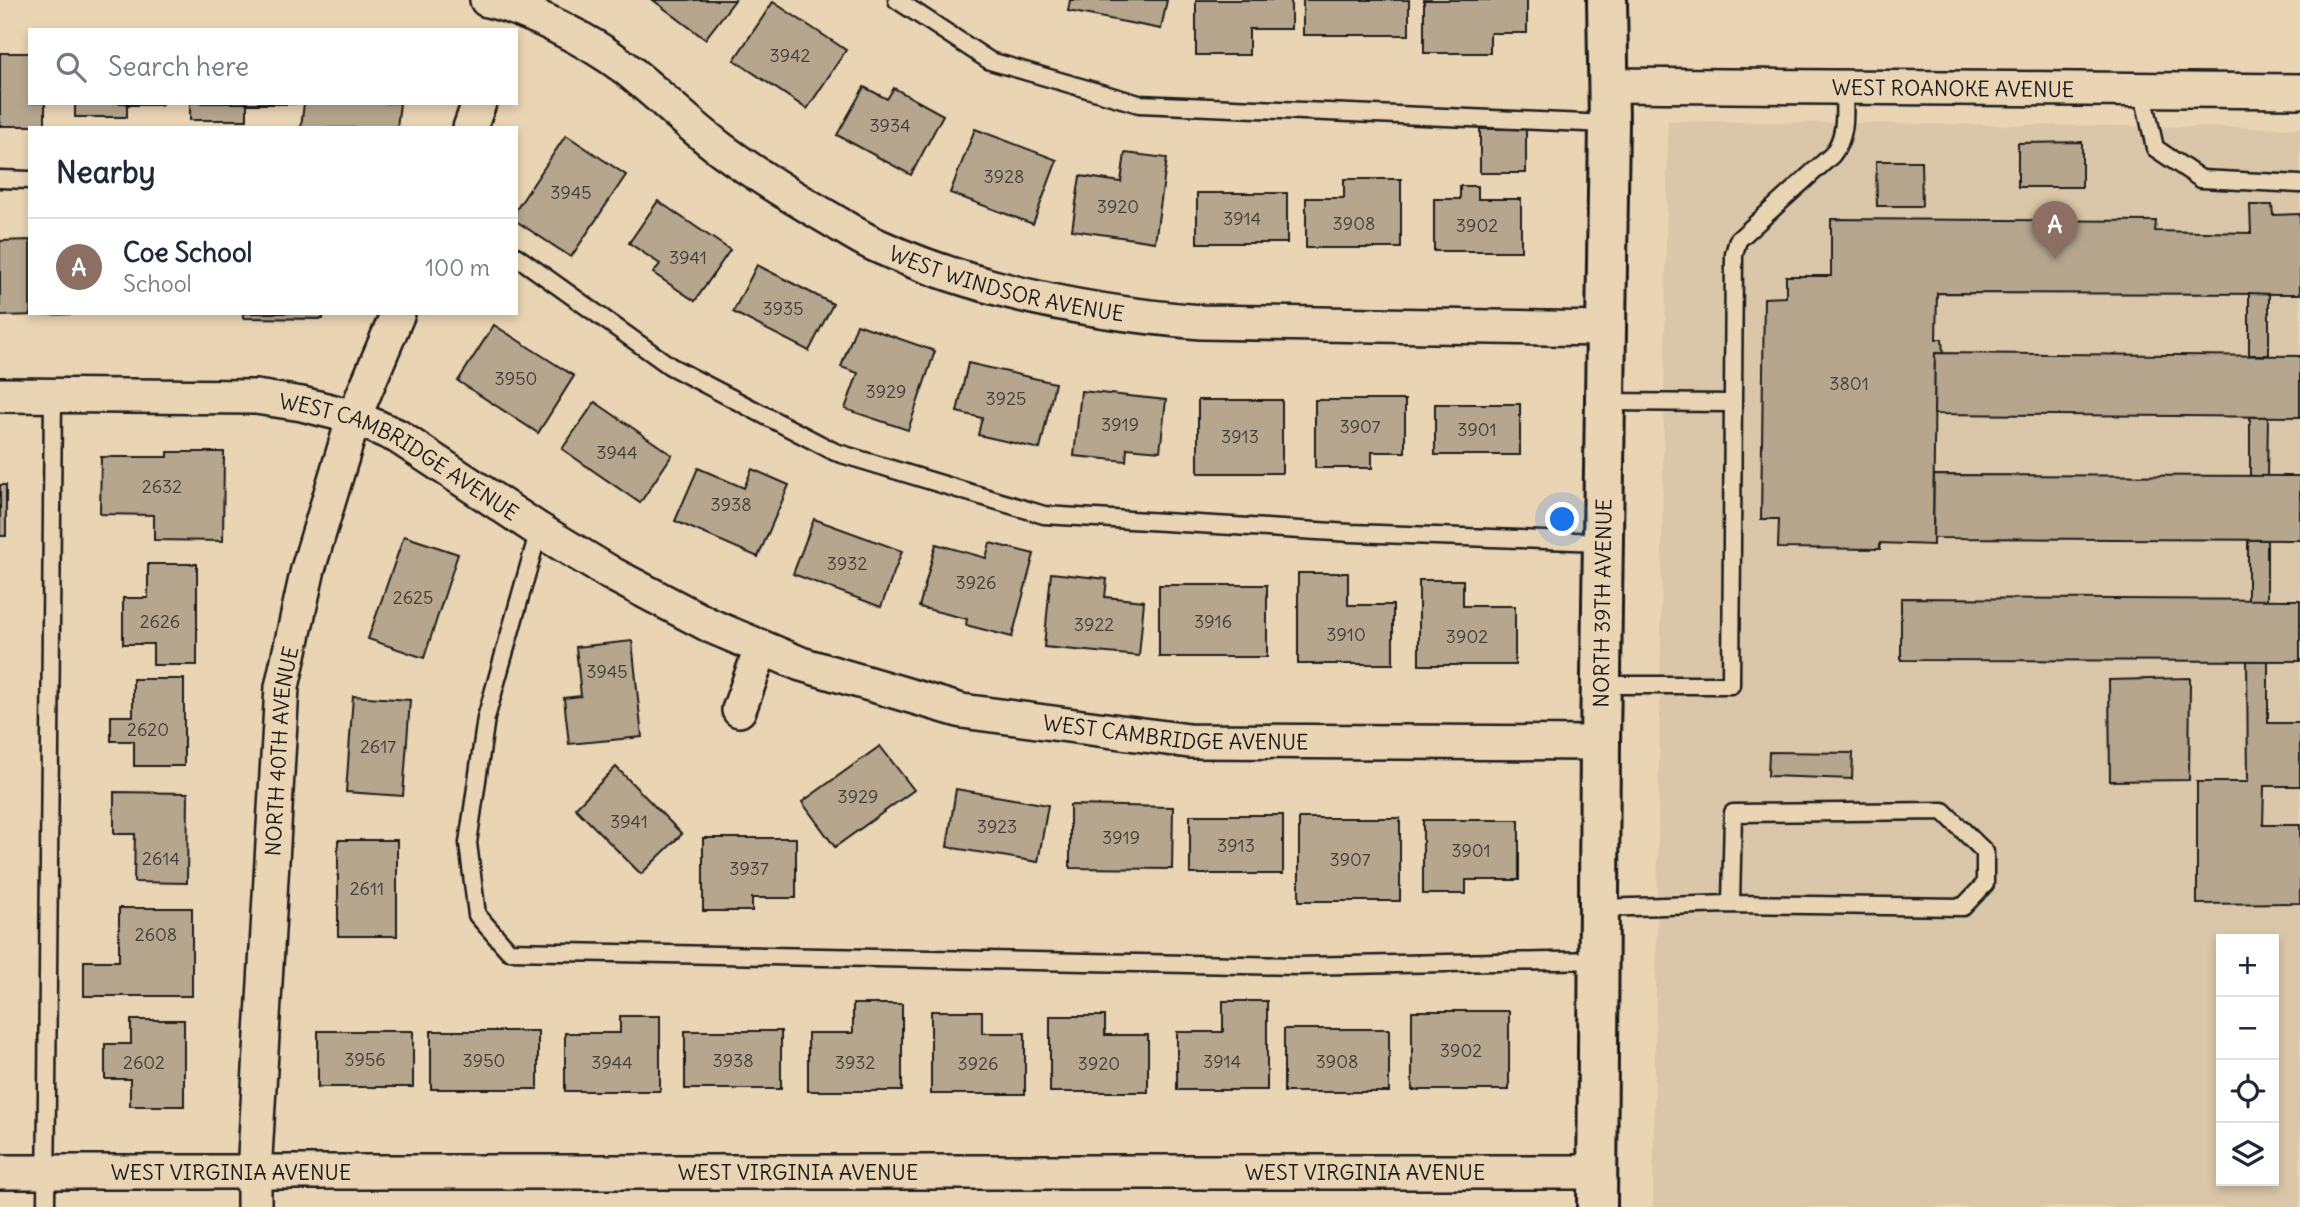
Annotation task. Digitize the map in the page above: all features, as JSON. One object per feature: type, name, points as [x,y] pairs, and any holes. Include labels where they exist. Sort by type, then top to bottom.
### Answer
[{"type":"street","name":"NORTH 39TH AVENUE","points":[[1597,1189],[1604,329],[1609,124],[1607,0]]},
{"type":"street","name":"WEST WINDSOR AVENUE","points":[[501,12],[564,32],[621,65],[721,148],[786,193],[876,245],[940,271],[1067,305],[1138,317],[1201,323],[1604,329]]},
{"type":"street","name":"WEST ROANOKE AVENUE","points":[[1607,85],[2300,91]]},
{"type":"street","points":[[471,126],[477,105]]},
{"type":"street","name":"NORTH 40TH AVENUE","points":[[254,1207],[282,687],[308,569],[354,417],[397,315]]},
{"type":"street","name":"WEST CAMBRIDGE AVENUE","points":[[0,395],[256,397],[302,404],[354,417],[397,436],[539,530],[625,581],[711,626],[801,664],[962,711],[1189,741],[1600,743]]},
{"type":"street","points":[[739,710],[761,649]]},
{"type":"street","name":"WEST VIRGINIA AVENUE","points":[[0,1172],[1597,1189]]},
{"type":"lane","points":[[897,0],[990,61],[1139,104],[1609,124]]},
{"type":"lane","points":[[1601,685],[1731,685],[1734,254],[1738,240],[1841,144],[1844,130],[1844,87]]},
{"type":"lane","points":[[2142,89],[2155,148],[2201,179],[2300,184]]},
{"type":"lane","points":[[0,179],[28,180]]},
{"type":"lane","points":[[518,257],[670,366],[835,452],[1044,515],[1351,533],[1602,542]]},
{"type":"lane","points":[[46,1207],[53,396]]},
{"type":"lane","points":[[1604,402],[1732,403]]},
{"type":"lane","points":[[539,530],[486,718],[468,843],[477,915],[509,951],[1298,967],[1599,960]]},
{"type":"lane","points":[[1599,908],[1731,904],[1963,907],[1984,884],[1985,852],[1943,811],[1733,813],[1731,904]]},
{"type":"shaded area","points":[[1668,121],[2300,128],[2300,1207],[1653,1207]]},
{"type":"building","points":[[653,0],[735,0],[705,39]]},
{"type":"building","points":[[1070,0],[1167,0],[1161,29],[1068,11]]},
{"type":"building","points":[[1196,0],[1291,0],[1291,29],[1249,29],[1249,55],[1196,55]]},
{"type":"building","points":[[1303,0],[1409,0],[1409,35],[1303,35]]},
{"type":"building","points":[[1424,0],[1527,0],[1527,33],[1490,33],[1490,53],[1424,53]]},
{"type":"building","points":[[773,2],[846,50],[807,109],[734,60]]},
{"type":"building","points":[[0,53],[28,53],[28,105],[45,105],[45,126],[0,126]]},
{"type":"building","points":[[864,87],[887,99],[894,88],[943,115],[911,175],[837,135]]},
{"type":"building","points":[[75,105],[127,105],[127,117],[75,117]]},
{"type":"building","points":[[190,105],[247,105],[247,120],[190,120]]},
{"type":"building","points":[[304,105],[400,105],[397,126],[301,126]]},
{"type":"building","points":[[975,129],[1057,160],[1033,224],[950,193]]},
{"type":"building","points":[[1480,129],[1526,129],[1526,173],[1480,173]]},
{"type":"building","points":[[566,135],[626,175],[571,257],[518,222],[518,207]]},
{"type":"building","points":[[2082,142],[2082,187],[2018,187],[2018,143]]},
{"type":"building","points":[[1125,153],[1167,158],[1155,242],[1072,230],[1080,176],[1121,182]]},
{"type":"building","points":[[1876,161],[1921,161],[1922,206],[1877,206]]},
{"type":"building","points":[[1344,179],[1401,179],[1401,248],[1306,248],[1306,198],[1344,198]]},
{"type":"building","points":[[1460,186],[1478,186],[1478,199],[1521,199],[1521,251],[1434,251],[1434,199],[1460,199]]},
{"type":"building","points":[[1197,193],[1287,193],[1287,243],[1197,243]]},
{"type":"building","points":[[658,201],[730,250],[695,301],[653,273],[660,264],[629,243]]},
{"type":"building","points":[[2250,205],[2272,205],[2273,215],[2300,214],[2300,294],[1937,293],[1936,339],[1942,339],[1943,353],[1935,353],[1933,545],[1880,543],[1880,549],[1778,548],[1779,519],[1761,519],[1764,298],[1786,297],[1786,276],[1831,276],[1831,219],[2156,221],[2155,231],[2251,233]]},
{"type":"building","points":[[28,240],[28,315],[38,315],[0,316],[0,241]]},
{"type":"building","points":[[757,265],[833,304],[809,351],[733,312]]},
{"type":"building","points":[[2249,293],[2269,294],[2269,355],[2249,355]]},
{"type":"building","points":[[243,315],[323,315],[323,319],[243,318]]},
{"type":"building","points":[[857,324],[935,351],[908,430],[845,409],[858,373],[841,367]]},
{"type":"building","points":[[494,325],[574,376],[538,433],[458,381]]},
{"type":"building","points":[[1935,353],[2300,356],[2300,417],[1934,414]]},
{"type":"building","points":[[968,363],[1055,383],[1040,449],[978,435],[982,418],[957,412]]},
{"type":"building","points":[[1081,391],[1166,400],[1160,451],[1127,448],[1126,461],[1074,456]]},
{"type":"building","points":[[1198,400],[1282,400],[1282,473],[1198,473]]},
{"type":"building","points":[[1315,400],[1405,400],[1405,452],[1372,452],[1372,468],[1315,468]]},
{"type":"building","points":[[595,402],[672,455],[640,503],[562,449]]},
{"type":"building","points":[[1435,404],[1520,404],[1520,455],[1435,455]]},
{"type":"building","points":[[2250,417],[2268,417],[2267,476],[2250,476]]},
{"type":"building","points":[[168,452],[224,452],[223,541],[154,540],[154,515],[100,514],[101,457],[168,457]]},
{"type":"building","points":[[698,468],[744,488],[752,469],[789,485],[758,557],[675,521]]},
{"type":"building","points":[[1934,475],[2300,476],[2300,540],[1933,538]]},
{"type":"building","points":[[0,485],[6,485],[6,536],[0,536]]},
{"type":"building","points":[[814,519],[902,551],[881,607],[793,574]]},
{"type":"building","points":[[404,536],[458,554],[424,658],[368,639]]},
{"type":"building","points":[[2248,540],[2267,540],[2267,600],[2248,600]]},
{"type":"building","points":[[990,543],[1034,554],[1012,637],[966,625],[967,619],[919,607],[936,544],[986,558]]},
{"type":"building","points":[[148,564],[197,564],[197,665],[153,665],[153,644],[123,644],[123,598],[148,598]]},
{"type":"building","points":[[1051,573],[1107,579],[1105,597],[1144,601],[1139,656],[1044,647]]},
{"type":"building","points":[[1298,573],[1348,573],[1348,605],[1393,605],[1393,664],[1298,664]]},
{"type":"building","points":[[1419,580],[1463,580],[1463,606],[1515,606],[1515,665],[1419,665]]},
{"type":"building","points":[[1159,585],[1267,585],[1267,657],[1159,657]]},
{"type":"building","points":[[1901,598],[2300,600],[2300,661],[1901,660]]},
{"type":"building","points":[[632,641],[642,737],[569,744],[564,698],[581,696],[576,647]]},
{"type":"building","points":[[2247,661],[2268,661],[2268,723],[2300,723],[2300,786],[2264,786],[2263,825],[2300,825],[2300,903],[2197,904],[2197,782],[2248,782]]},
{"type":"building","points":[[2190,678],[2189,780],[2110,781],[2109,680]]},
{"type":"building","points":[[133,679],[184,679],[184,766],[134,766],[134,741],[111,741],[111,716],[133,716]]},
{"type":"building","points":[[353,696],[410,700],[403,796],[346,792]]},
{"type":"building","points":[[880,746],[914,790],[835,847],[802,802]]},
{"type":"building","points":[[1769,752],[1853,753],[1852,779],[1768,776]]},
{"type":"building","points":[[616,767],[682,834],[641,874],[575,808]]},
{"type":"building","points":[[956,789],[1048,805],[1038,862],[947,847]]},
{"type":"building","points":[[114,792],[188,793],[187,883],[134,882],[135,834],[114,834]]},
{"type":"building","points":[[1070,805],[1173,807],[1172,869],[1070,868]]},
{"type":"building","points":[[1190,815],[1283,815],[1283,874],[1190,874]]},
{"type":"building","points":[[1299,818],[1400,818],[1400,901],[1299,901]]},
{"type":"building","points":[[1423,820],[1519,820],[1519,880],[1466,880],[1466,894],[1423,894]]},
{"type":"building","points":[[703,838],[796,838],[796,898],[752,898],[752,911],[703,911]]},
{"type":"building","points":[[338,840],[397,840],[397,936],[338,936]]},
{"type":"building","points":[[119,908],[192,908],[192,996],[84,996],[84,961],[119,961]]},
{"type":"building","points":[[1223,1001],[1267,1001],[1267,1090],[1177,1090],[1177,1032],[1223,1032]]},
{"type":"building","points":[[853,1004],[902,1004],[902,1091],[808,1091],[808,1033],[853,1033]]},
{"type":"building","points":[[931,1011],[982,1011],[982,1033],[1025,1033],[1025,1094],[931,1094]]},
{"type":"building","points":[[1412,1011],[1509,1011],[1509,1090],[1412,1090]]},
{"type":"building","points":[[620,1016],[660,1016],[660,1091],[565,1091],[565,1033],[620,1033]]},
{"type":"building","points":[[1050,1016],[1105,1016],[1105,1035],[1148,1035],[1148,1092],[1050,1092]]},
{"type":"building","points":[[131,1020],[184,1020],[184,1106],[130,1106],[130,1079],[105,1079],[105,1044],[131,1044]]},
{"type":"building","points":[[1284,1029],[1389,1029],[1389,1092],[1284,1092]]},
{"type":"building","points":[[318,1031],[413,1031],[413,1087],[318,1087]]},
{"type":"building","points":[[431,1031],[538,1031],[538,1089],[431,1089]]},
{"type":"building","points":[[685,1031],[781,1031],[781,1089],[685,1089]]},
{"type":"place","name":"Coe School","points":[[2055,259]]}]
